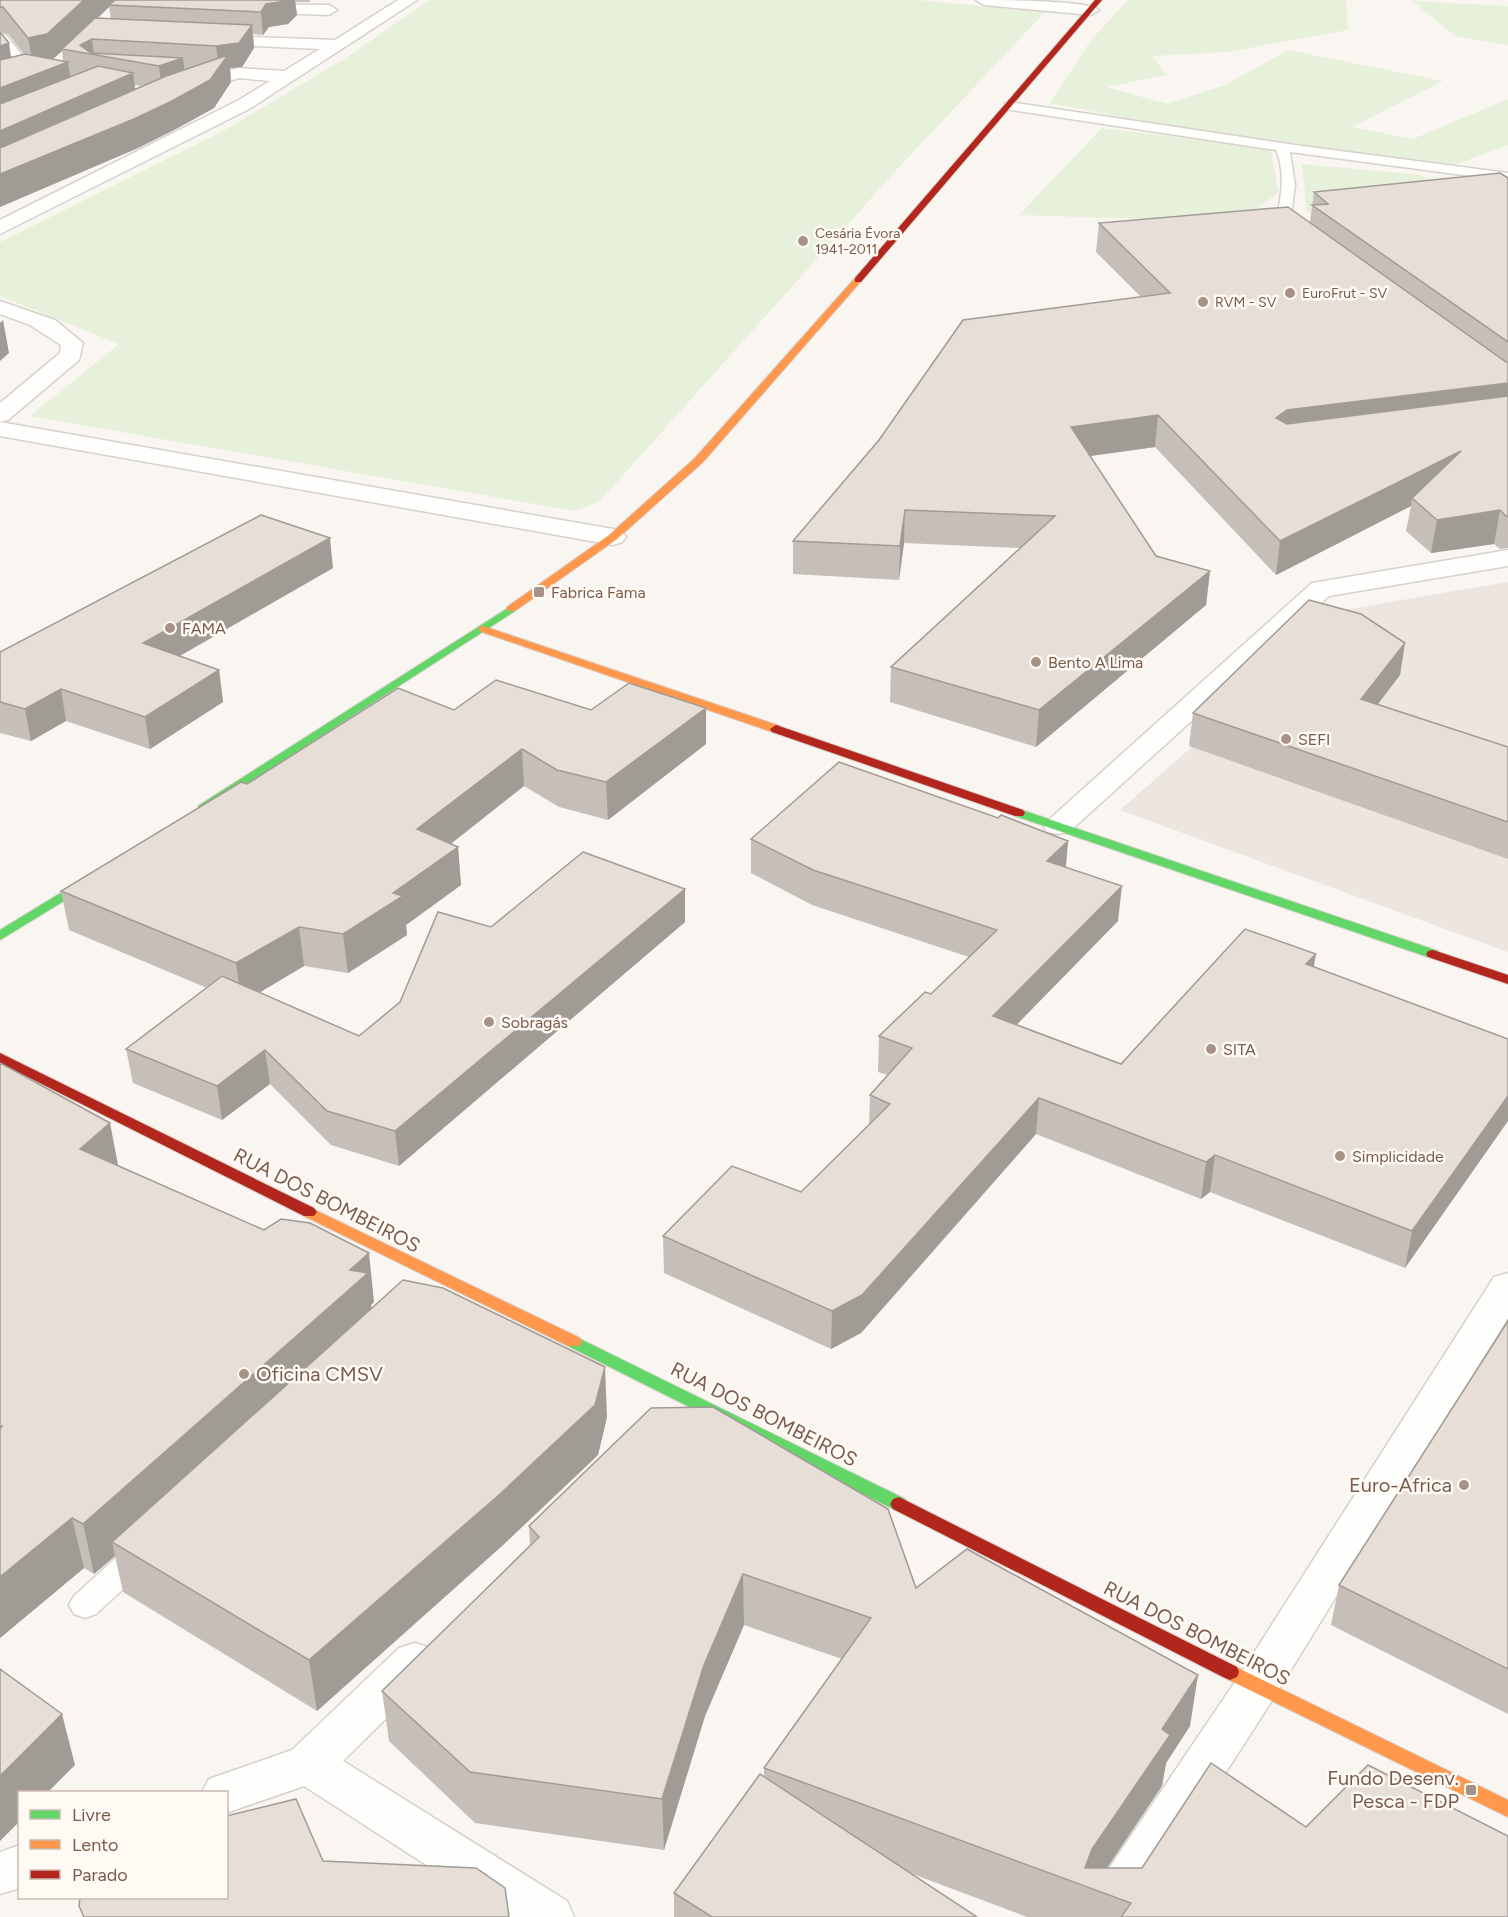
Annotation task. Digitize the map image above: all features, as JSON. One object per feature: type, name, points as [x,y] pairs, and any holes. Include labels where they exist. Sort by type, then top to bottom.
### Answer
[{"type":"main road","points":[[191,815],[483,629],[613,537],[699,459],[1010,106],[1095,5]]},
{"type":"main road","points":[[483,629],[1508,980]]},
{"type":"main road","points":[[0,936],[111,866]]},
{"type":"main road","name":"RUA DOS BOMBEIROS","points":[[0,1057],[433,1287],[687,1396],[1257,1686],[1508,1809]]},
{"type":"street","points":[[0,228],[245,104],[410,0]]},
{"type":"street","points":[[984,0],[1095,5]]},
{"type":"street","points":[[237,9],[333,5]]},
{"type":"street","points":[[173,94],[233,74],[306,43],[333,5]]},
{"type":"street","points":[[198,39],[337,45]]},
{"type":"street","points":[[3,44],[28,74]]},
{"type":"street","points":[[182,73],[288,77]]},
{"type":"street","points":[[0,83],[28,74],[49,74]]},
{"type":"street","points":[[0,307],[27,315],[61,333],[72,343],[71,355],[0,415]]},
{"type":"street","points":[[0,312],[27,315]]},
{"type":"street","points":[[0,429],[613,537]]},
{"type":"street","points":[[1058,825],[1321,589],[1508,558]]},
{"type":"street","points":[[1105,1917],[1257,1686],[1508,1286]]},
{"type":"street","points":[[652,1430],[687,1396]]},
{"type":"street","points":[[228,1792],[309,1764],[446,1630]]},
{"type":"street","points":[[309,1764],[549,1917]]},
{"type":"street","points":[[0,1873],[18,1867]]},
{"type":"lane","points":[[1010,106],[1281,147],[1508,177]]},
{"type":"lane","points":[[1281,147],[1286,155],[1288,204],[1282,224],[1311,245]]},
{"type":"lane","points":[[86,1605],[164,1533]]},
{"type":"shaded area","points":[[1508,582],[1508,952],[1120,810],[1349,609]]},
{"type":"green space","points":[[430,0],[918,0],[1045,12],[900,166],[599,502],[575,511],[30,416],[119,344],[0,296],[0,242],[221,132],[344,59]]},
{"type":"green space","points":[[1128,0],[1346,0],[1348,30],[1227,52],[1152,56],[1166,75],[1107,87],[1167,104],[1225,85],[1288,50],[1443,81],[1352,127],[1413,139],[1508,99],[1508,145],[1454,165],[1171,127],[1050,103],[1091,40]]},
{"type":"green space","points":[[1412,1],[1508,6],[1508,45],[1455,36]]},
{"type":"green space","points":[[1102,128],[1271,149],[1278,193],[1238,222],[1019,215]]},
{"type":"green space","points":[[1302,164],[1420,175],[1460,194],[1307,213]]},
{"type":"building","points":[[0,0],[84,0],[47,34],[28,38],[3,7],[0,7]]},
{"type":"building","points":[[115,0],[287,0],[266,4],[261,12],[109,5]]},
{"type":"building","points":[[95,18],[252,25],[239,43],[216,46],[92,39],[80,45],[91,53],[183,58],[159,66],[62,49]]},
{"type":"building","points":[[0,32],[9,43],[0,46]]},
{"type":"building","points":[[25,54],[68,62],[0,88],[0,60]]},
{"type":"building","points":[[228,55],[210,80],[172,101],[0,174],[0,148],[166,76]]},
{"type":"building","points":[[98,66],[133,73],[0,131],[0,104]]},
{"type":"building","points":[[1500,173],[1508,178],[1508,342],[1312,205],[1328,204],[1314,192]]},
{"type":"building","points":[[1288,207],[1508,362],[1508,383],[1287,410],[1276,418],[1287,424],[1508,396],[1508,516],[1500,510],[1437,520],[1412,498],[1461,451],[1280,541],[1158,415],[1071,427],[1156,556],[1210,571],[1039,710],[891,667],[1055,516],[905,510],[900,546],[793,541],[879,440],[963,320],[1170,293],[1099,223]]},
{"type":"building","points":[[261,515],[330,538],[143,643],[219,670],[145,717],[61,689],[25,709],[0,702],[0,652]]},
{"type":"building","name":"SEFI","points":[[1309,600],[1361,614],[1405,643],[1361,699],[1508,747],[1508,822],[1193,713]]},
{"type":"building","points":[[496,680],[591,710],[629,683],[706,708],[606,782],[557,770],[522,749],[417,829],[458,847],[393,893],[403,896],[343,934],[299,927],[236,963],[61,891],[241,782],[247,784],[398,688],[454,710]]},
{"type":"building","points":[[839,762],[998,818],[1001,815],[1068,841],[1047,861],[1122,886],[993,1016],[1121,1064],[1245,929],[1316,954],[1306,964],[1508,1039],[1508,1096],[1412,1231],[1215,1155],[1206,1162],[1039,1098],[862,1295],[832,1311],[663,1236],[732,1166],[801,1192],[890,1104],[870,1095],[912,1048],[879,1036],[925,992],[931,994],[997,930],[813,870],[751,839]]},
{"type":"building","points":[[583,852],[685,889],[395,1131],[327,1111],[265,1050],[217,1086],[126,1049],[222,976],[359,1036],[400,1002],[438,912],[491,927]]},
{"type":"building","name":"Oficina CMSV","points":[[0,1063],[110,1123],[80,1149],[264,1230],[281,1219],[310,1223],[369,1253],[350,1270],[368,1273],[83,1524],[72,1518],[0,1577],[0,1429],[2,1426],[0,1426]]},
{"type":"building","points":[[403,1280],[443,1288],[605,1367],[595,1405],[499,1495],[309,1660],[112,1542]]},
{"type":"building","name":"Euro-Africa","points":[[1508,1321],[1508,1669],[1339,1585]]},
{"type":"building","points":[[713,1407],[888,1509],[916,1588],[967,1549],[1198,1675],[1162,1729],[1170,1735],[1092,1849],[1085,1868],[1142,1868],[1211,1763],[1306,1827],[1368,1765],[1508,1836],[1508,1917],[1121,1917],[1131,1903],[764,1768],[871,1618],[743,1574],[704,1665],[662,1799],[470,1772],[382,1691],[539,1537],[529,1526],[651,1408]]},
{"type":"building","points":[[0,1669],[62,1714],[0,1776]]},
{"type":"building","points":[[760,1774],[977,1917],[712,1917],[674,1893]]},
{"type":"building","points":[[296,1799],[323,1861],[476,1868],[505,1888],[509,1917],[84,1917],[79,1906],[80,1899],[228,1899],[228,1816]]},
{"type":"traffic: fast","points":[[204,806],[511,609]]},
{"type":"traffic: fast","points":[[1019,813],[1433,954]]},
{"type":"traffic: fast","points":[[0,936],[100,873]]},
{"type":"traffic: fast","points":[[574,1342],[899,1504]]},
{"type":"traffic: slow","points":[[511,609],[613,537],[699,460],[858,280]]},
{"type":"traffic: slow","points":[[483,629],[776,729]]},
{"type":"traffic: slow","points":[[309,1212],[574,1342]]},
{"type":"traffic: slow","points":[[1230,1672],[1508,1809]]},
{"type":"traffic: jam","points":[[858,280],[1099,0]]},
{"type":"traffic: jam","points":[[776,729],[1019,813]]},
{"type":"traffic: jam","points":[[1433,954],[1508,980]]},
{"type":"traffic: jam","points":[[0,1057],[309,1212]]},
{"type":"traffic: jam","points":[[899,1504],[1230,1672]]},
{"type":"place","name":"Cesária Évora 1941-2011","points":[[803,241]]},
{"type":"place","name":"EuroFrut - SV","points":[[1290,293]]},
{"type":"place","name":"RVM - SV","points":[[1203,302]]},
{"type":"place","name":"Fabrica Fama","points":[[539,592]]},
{"type":"place","name":"FAMA","points":[[170,628]]},
{"type":"place","name":"Bento A Lima","points":[[1036,662]]},
{"type":"place","name":"SEFI","points":[[1286,739]]},
{"type":"place","name":"Sobragás","points":[[489,1022]]},
{"type":"place","name":"SITA","points":[[1211,1049]]},
{"type":"place","name":"Simplicidade","points":[[1340,1156]]},
{"type":"place","name":"Oficina CMSV","points":[[244,1374]]},
{"type":"place","name":"Euro-Africa","points":[[1464,1485]]},
{"type":"place","name":"Fundo Desenv. Pesca - FDP","points":[[1471,1790]]}]
